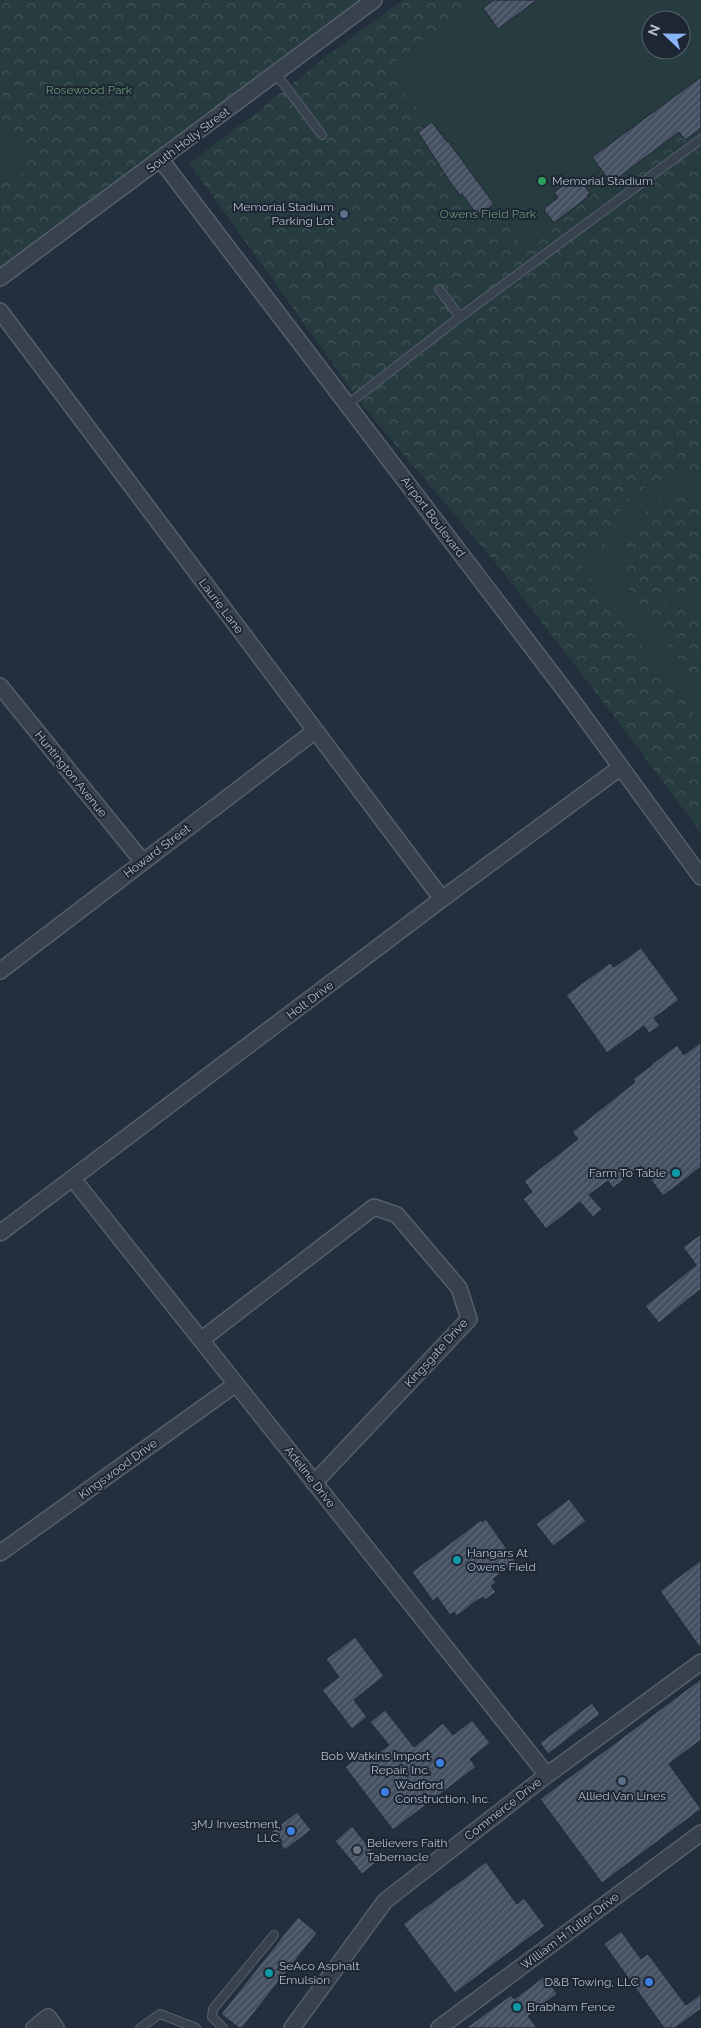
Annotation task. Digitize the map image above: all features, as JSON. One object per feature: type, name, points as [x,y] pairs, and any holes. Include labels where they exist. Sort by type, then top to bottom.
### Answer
[{"type":"street","name":"South Holly Street","points":[[0,278],[374,0]]},
{"type":"street","name":"Airport Boulevard","points":[[161,160],[348,404],[701,877]]},
{"type":"street","name":"Laurie Lane","points":[[0,312],[442,899]]},
{"type":"street","name":"Huntington Avenue","points":[[0,686],[143,862]]},
{"type":"street","name":"Howard Street","points":[[0,971],[315,730]]},
{"type":"street","name":"Holt Drive","points":[[0,1233],[620,767]]},
{"type":"street","name":"Adeline Drive","points":[[73,1179],[547,1776]]},
{"type":"street","name":"Kingsgate Drive","points":[[200,1340],[374,1206],[397,1215],[459,1288],[469,1319],[314,1483]]},
{"type":"street","name":"Kingswood Drive","points":[[0,1553],[236,1384]]},
{"type":"street","name":"Commerce Drive","points":[[292,2028],[385,1901],[547,1776],[701,1662]]},
{"type":"street","name":"William H Tuller Drive","points":[[439,2028],[701,1833]]},
{"type":"street","points":[[34,2028],[52,2023]]},
{"type":"lane","points":[[276,74],[322,135]]},
{"type":"lane","points":[[348,404],[460,317],[701,139]]},
{"type":"lane","points":[[439,289],[460,317]]},
{"type":"lane","points":[[222,2028],[212,2016],[213,2009],[274,1935]]},
{"type":"lane","points":[[140,2028],[160,2014],[196,2028]]},
{"type":"green space","name":"Rosewood Park","points":[[0,0],[361,0],[0,267]]},
{"type":"green space","name":"Owens Field Park","points":[[403,0],[701,0],[701,833],[618,721],[495,562],[366,410],[189,163],[251,117],[328,55]]},
{"type":"green space","name":"Memorial Stadium","points":[[479,0],[701,0],[701,115],[523,247],[386,68]]},
{"type":"green space","points":[[0,130],[26,132],[21,180],[0,177]]},
{"type":"green space","points":[[689,472],[701,473],[701,494],[681,494],[663,499],[648,509],[636,523],[628,539],[625,575],[631,594],[701,690],[701,723],[580,564],[597,551],[603,559],[613,525],[620,511],[630,499],[655,482]]},
{"type":"green space","points":[[701,590],[701,617],[659,600],[661,593],[668,594]]},
{"type":"building","points":[[494,0],[537,0],[498,29],[483,8]]},
{"type":"building","points":[[701,77],[701,128],[685,140],[679,132],[611,183],[592,157]]},
{"type":"building","points":[[432,122],[494,204],[478,216],[462,194],[460,195],[450,182],[418,132]]},
{"type":"building","points":[[575,177],[590,193],[587,195],[589,196],[554,223],[544,210],[545,207],[558,198],[554,192]]},
{"type":"building","points":[[641,948],[679,1000],[654,1018],[660,1026],[649,1033],[644,1026],[607,1053],[566,995],[610,963],[614,967]]},
{"type":"building","points":[[701,1042],[701,1167],[663,1196],[641,1166],[613,1188],[608,1181],[589,1195],[602,1209],[593,1217],[580,1202],[546,1229],[523,1199],[532,1192],[524,1181],[578,1139],[572,1132],[635,1082],[633,1079],[652,1064],[677,1045],[684,1055]]},
{"type":"building","points":[[701,1234],[701,1289],[659,1323],[645,1306],[696,1265],[683,1247]]},
{"type":"building","points":[[569,1499],[586,1521],[553,1546],[536,1524]]},
{"type":"building","name":"Hangars At Owens Field","points":[[486,1519],[516,1562],[493,1579],[496,1582],[491,1586],[496,1592],[485,1600],[483,1597],[479,1599],[457,1616],[454,1612],[450,1615],[437,1597],[433,1601],[412,1572],[481,1520],[482,1522]]},
{"type":"building","points":[[701,1560],[701,1649],[660,1591]]},
{"type":"building","points":[[355,1637],[384,1676],[354,1700],[367,1717],[352,1729],[322,1690],[339,1677],[326,1659]]},
{"type":"building","name":"Allied Van Lines","points":[[701,1679],[701,1740],[669,1764],[701,1809],[602,1883],[540,1799]]},
{"type":"building","points":[[592,1703],[600,1714],[548,1754],[540,1743]]},
{"type":"building","points":[[385,1710],[414,1747],[443,1723],[453,1735],[472,1720],[490,1743],[470,1759],[476,1767],[393,1830],[345,1767],[362,1754],[367,1761],[389,1745],[370,1722]]},
{"type":"building","name":"3MJ Investment, LLC.","points":[[297,1812],[311,1830],[285,1850],[271,1832]]},
{"type":"building","name":"Believers Faith Tabernacle","points":[[352,1826],[379,1860],[362,1874],[335,1841]]},
{"type":"building","points":[[486,1862],[517,1904],[524,1898],[545,1926],[455,1993],[403,1924]]},
{"type":"building","name":"SeAco Asphalt Emulsion","points":[[298,1917],[317,1933],[242,2028],[239,2028],[221,2014]]},
{"type":"building","name":"D&B Towing, LLC","points":[[621,1931],[641,1959],[648,1954],[686,2005],[701,1994],[701,2009],[675,2028],[664,2028],[604,1944]]},
{"type":"building","name":"Brabham Fence","points":[[545,1976],[557,1994],[528,2016],[537,2028],[466,2028],[511,1995],[514,1999]]},
{"type":"place","name":"Memorial Stadium","points":[[542,181]]},
{"type":"place","name":"Memorial Stadium Parking Lot","points":[[344,214]]},
{"type":"place","name":"Farm To Table","points":[[676,1173]]},
{"type":"place","name":"Hangars At Owens Field","points":[[457,1560]]},
{"type":"place","name":"Bob Watkins Import Repair, Inc.","points":[[440,1763]]},
{"type":"place","name":"Allied Van Lines","points":[[622,1781]]},
{"type":"place","name":"Wadford Construction, Inc.","points":[[385,1792]]},
{"type":"place","name":"3MJ Investment, LLC.","points":[[291,1831]]},
{"type":"place","name":"Believers Faith Tabernacle","points":[[357,1850]]},
{"type":"place","name":"SeAco Asphalt Emulsion","points":[[269,1973]]},
{"type":"place","name":"D&B Towing, LLC","points":[[649,1982]]},
{"type":"place","name":"Brabham Fence","points":[[517,2007]]}]
